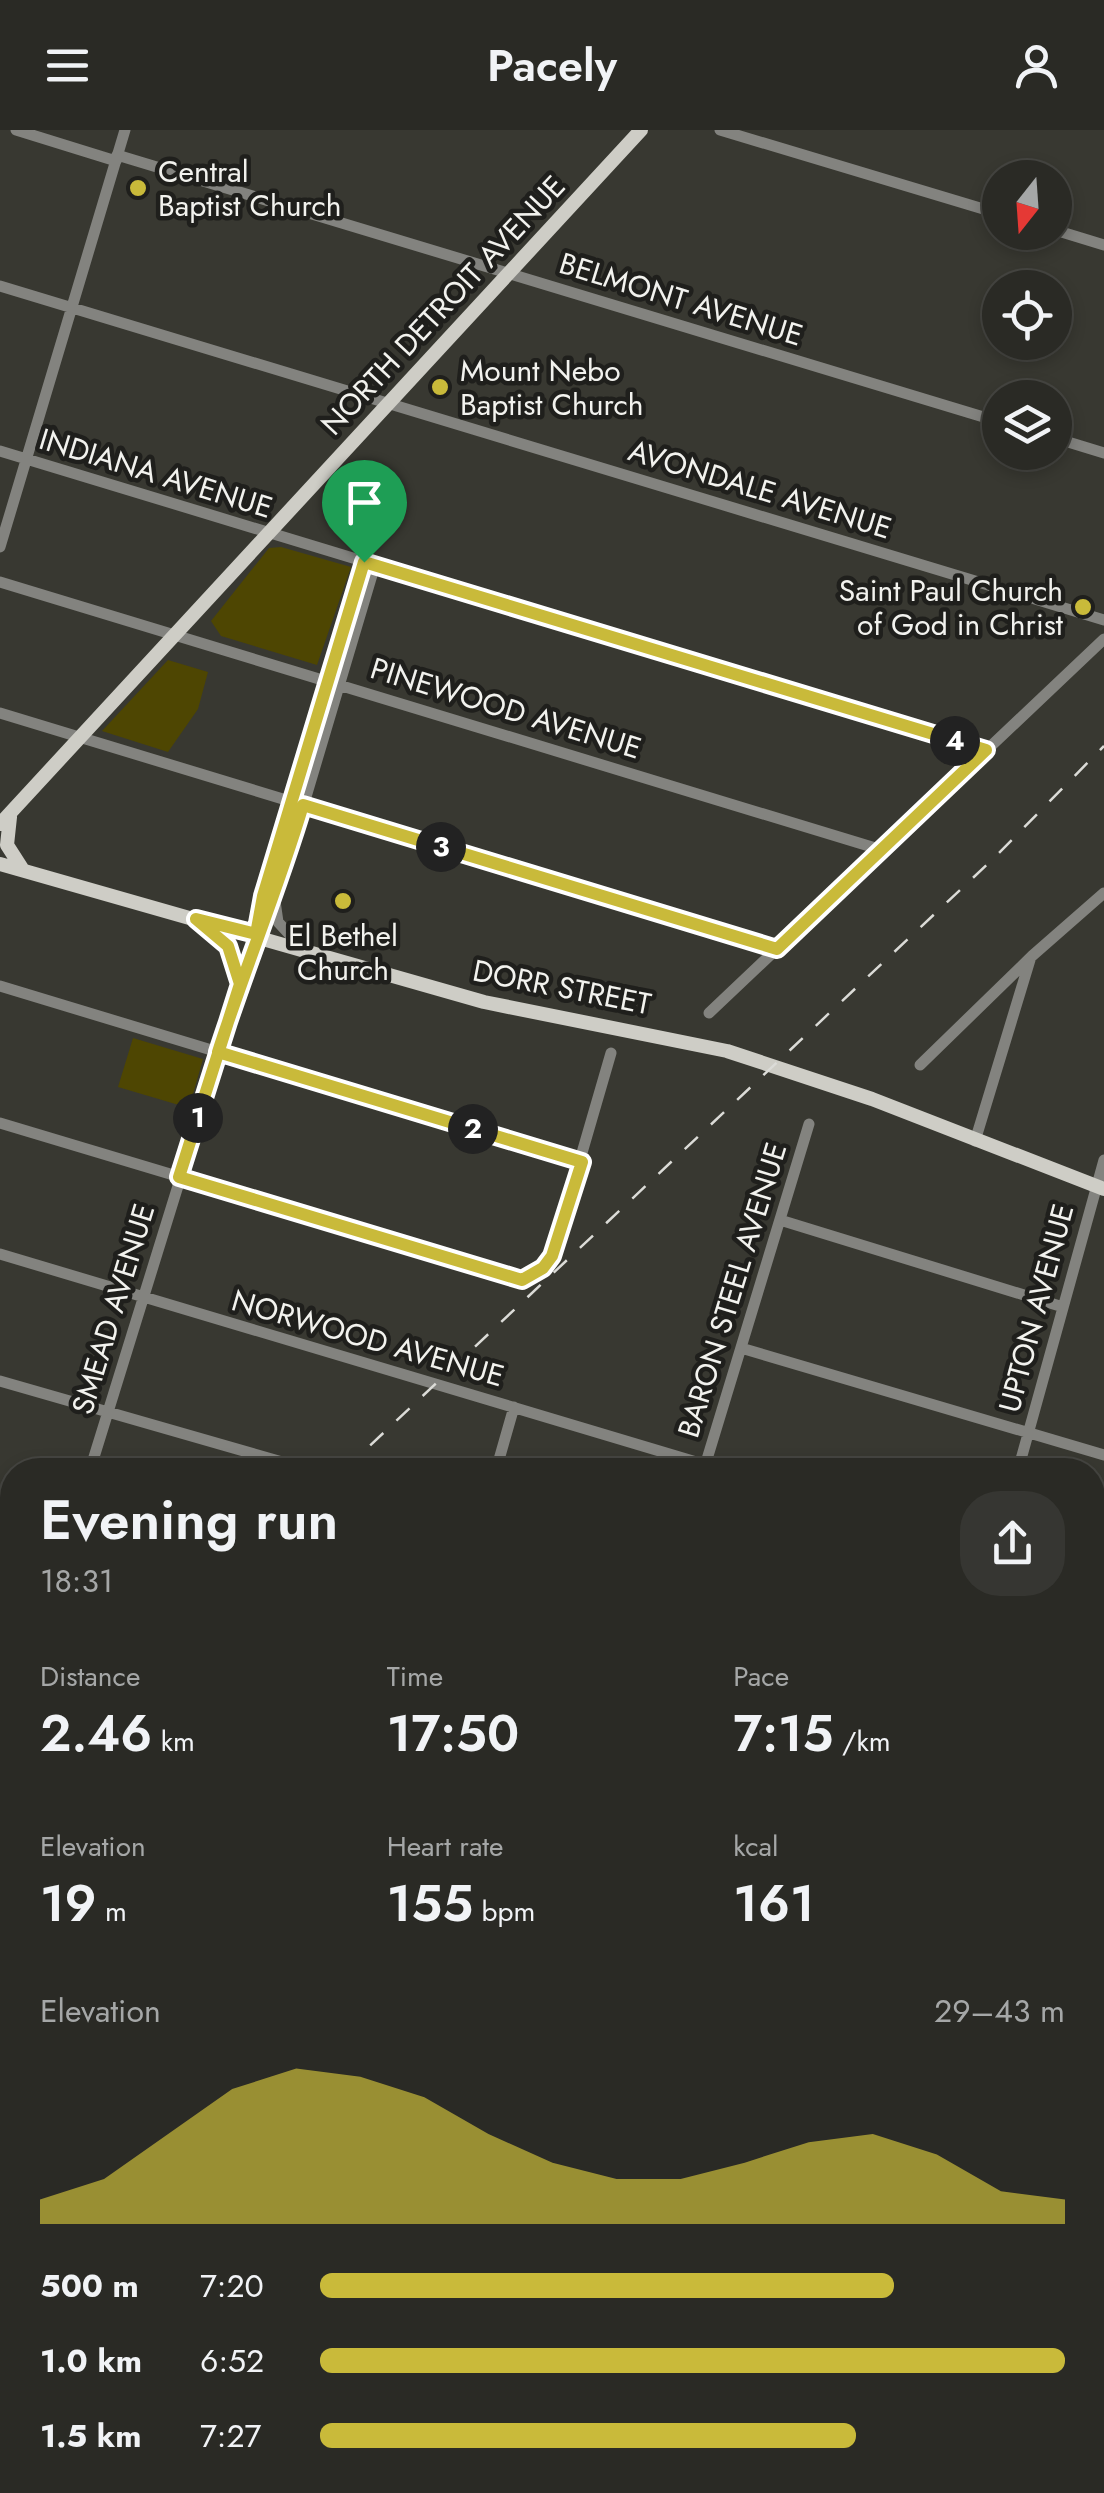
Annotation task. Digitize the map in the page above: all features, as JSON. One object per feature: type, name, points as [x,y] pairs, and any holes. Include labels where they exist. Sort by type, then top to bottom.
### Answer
[{"type":"main road","name":"NORTH DETROIT AVENUE","points":[[0,824],[642,130]]},
{"type":"main road","points":[[0,876],[27,872],[7,845],[12,811]]},
{"type":"main road","name":"DORR STREET","points":[[0,864],[484,1002],[726,1051],[872,1099],[1101,1192]]},
{"type":"street","name":"BELMONT AVENUE","points":[[16,130],[982,417]]},
{"type":"street","points":[[0,547],[125,130]]},
{"type":"street","points":[[720,130],[982,209]]},
{"type":"street","points":[[1072,235],[1104,244]]},
{"type":"street","name":"AVONDALE AVENUE","points":[[0,286],[1104,620]]},
{"type":"street","points":[[1072,443],[1104,453]]},
{"type":"street","name":"INDIANA AVENUE","points":[[0,451],[986,750]]},
{"type":"street","name":"SMEAD AVENUE","points":[[94,1458],[369,564]]},
{"type":"street","name":"PINEWOOD AVENUE","points":[[0,582],[882,850]]},
{"type":"street","points":[[709,1012],[1104,639]]},
{"type":"street","points":[[0,713],[777,949]]},
{"type":"street","name":"SMEAD AVENUE","points":[[256,934],[274,900],[297,803]]},
{"type":"street","points":[[920,1065],[1104,892]]},
{"type":"street","points":[[274,900],[278,922],[300,948]]},
{"type":"street","points":[[196,919],[228,946],[240,984]]},
{"type":"street","points":[[975,1140],[1032,956]]},
{"type":"street","points":[[0,986],[582,1162]]},
{"type":"street","points":[[0,1123],[516,1279],[538,1272],[555,1248],[611,1053]]},
{"type":"street","name":"BARON STEEL AVENUE","points":[[707,1458],[809,1124]]},
{"type":"street","name":"UPTON AVENUE","points":[[1021,1458],[1062,1306],[1101,1192],[1104,1160]]},
{"type":"street","points":[[780,1220],[1062,1306]]},
{"type":"street","name":"NORWOOD AVENUE","points":[[0,1254],[676,1458]]},
{"type":"street","points":[[741,1348],[1104,1455]]},
{"type":"street","points":[[0,1381],[267,1458]]},
{"type":"street","points":[[499,1458],[514,1407]]},
{"type":"shaded area","points":[[281,547],[351,567],[317,665],[221,636],[211,621],[269,548]]},
{"type":"shaded area","points":[[168,660],[208,672],[198,709],[168,752],[102,731]]},
{"type":"shaded area","points":[[133,1038],[203,1059],[189,1108],[118,1087]]},
{"type":"railway","points":[[357,1458],[994,858],[1104,746]]},
{"type":"place","name":"Central Baptist Church","points":[[138,188]]},
{"type":"place","name":"Mount Nebo Baptist Church","points":[[440,387]]},
{"type":"place","name":"Saint Paul Church of God in Christ","points":[[1083,607]]},
{"type":"place","name":"El Bethel Church","points":[[343,901]]},
{"type":"route","points":[[364,562],[263,896],[256,934],[196,919],[228,946],[236,962],[240,984],[218,1052],[179,1177],[522,1280],[543,1268],[552,1256],[582,1162],[218,1052],[256,934],[274,900],[303,805],[777,949],[986,750],[364,562]]}]
